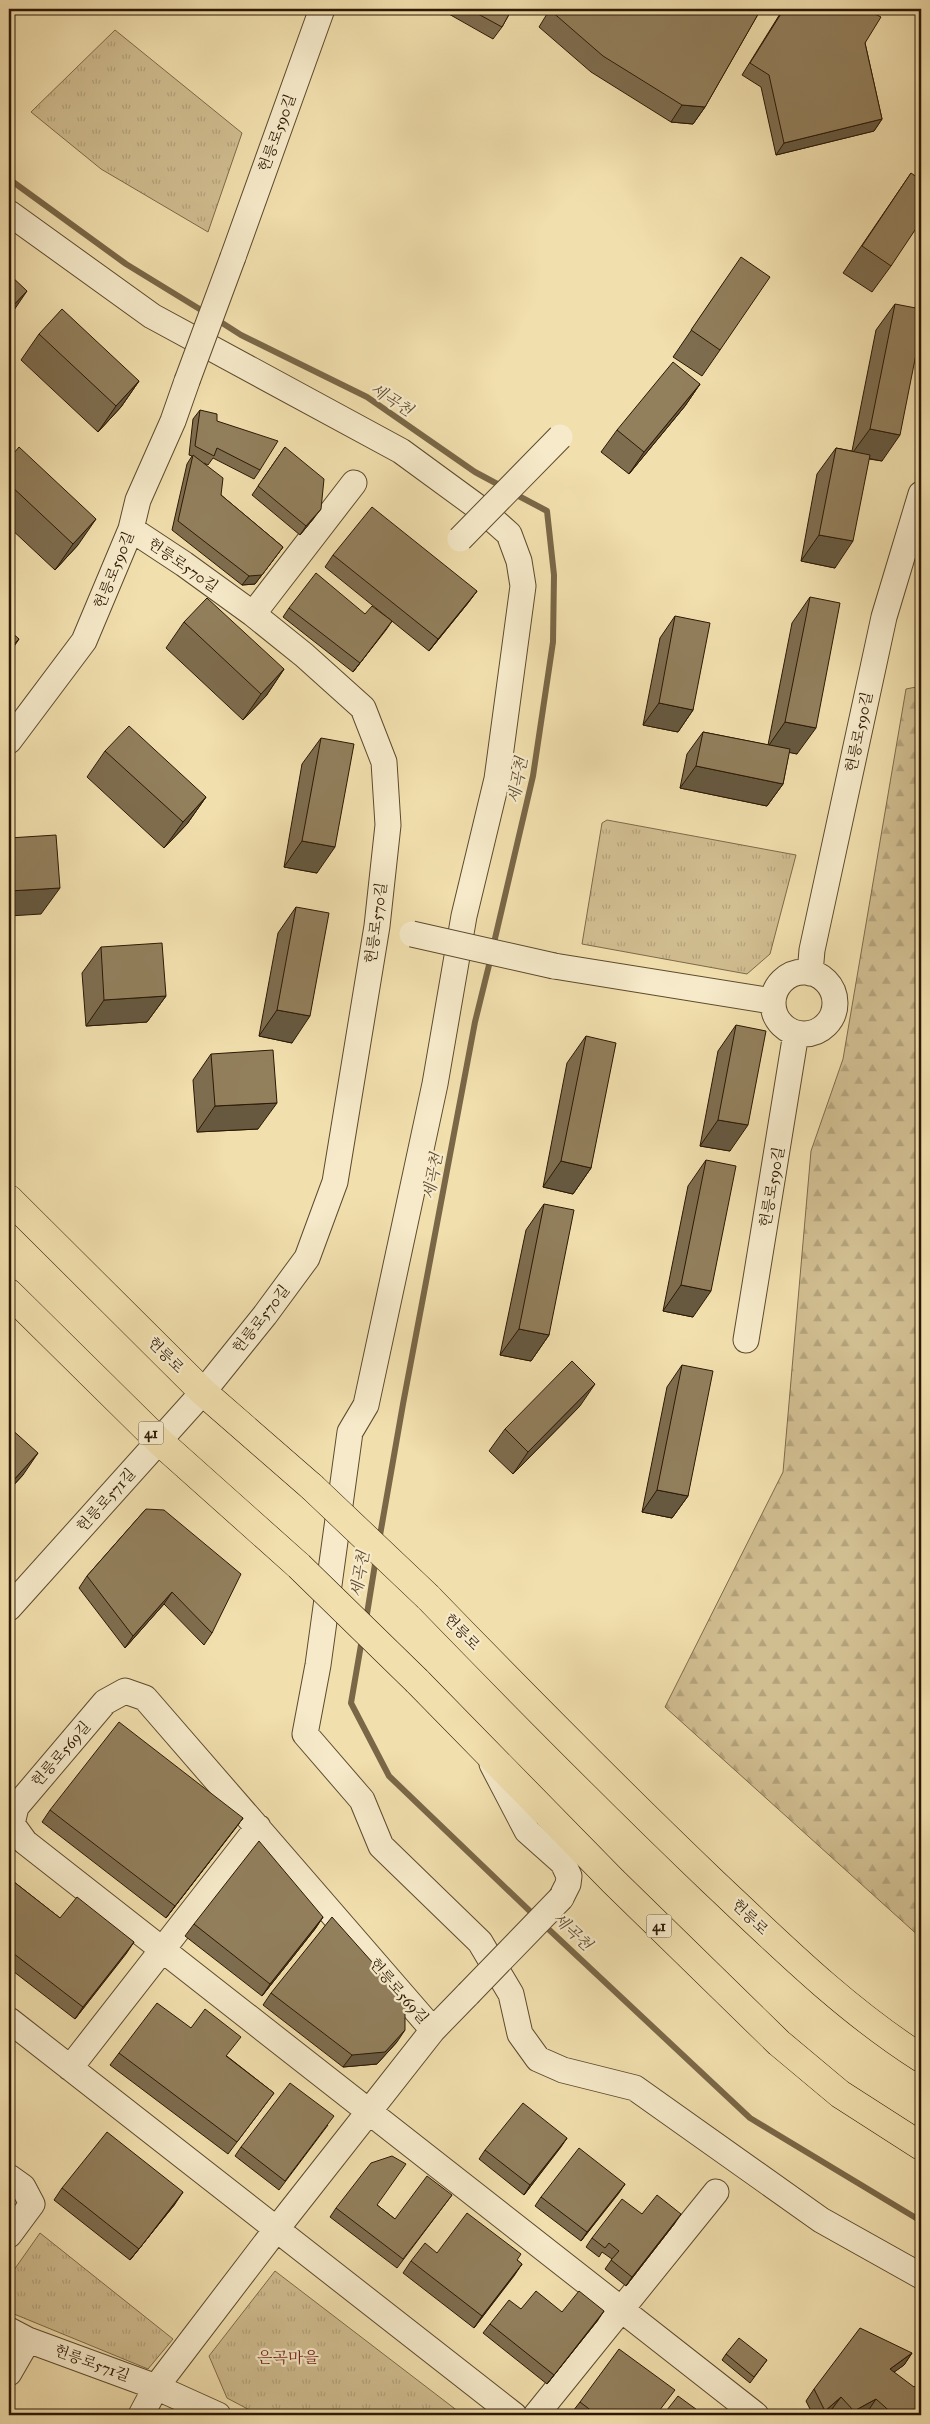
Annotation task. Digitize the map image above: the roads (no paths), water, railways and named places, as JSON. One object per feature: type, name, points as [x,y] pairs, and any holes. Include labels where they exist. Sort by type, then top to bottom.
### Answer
[{"type":"main road","name":"헌릉로","points":[[9,1199],[203,1392],[312,1487],[428,1597],[605,1778],[769,1935],[834,1993],[894,2041],[921,2058]]},
{"type":"main road","name":"41","points":[[9,1293],[159,1441],[299,1566],[417,1681],[488,1755],[779,2043],[840,2094],[921,2146]]},
{"type":"street","name":"헌릉로590길","points":[[9,741],[84,641],[131,530],[138,500],[173,420],[322,9]]},
{"type":"street","points":[[9,213],[152,316],[401,451],[483,511],[509,534],[519,561],[523,586],[497,779],[464,916],[435,1084],[366,1405],[350,1432],[318,1665],[305,1734],[362,1800],[381,1846],[480,1942],[512,1994],[520,2034],[538,2059],[563,2070],[635,2088],[822,2220],[921,2276]]},
{"type":"street","points":[[460,539],[560,437]]},
{"type":"street","points":[[253,614],[354,483]]},
{"type":"street","name":"헌릉로590길","points":[[810,973],[812,950],[884,616],[921,494]]},
{"type":"street","name":"헌릉로570길","points":[[131,530],[184,564],[253,614],[304,655],[363,708],[384,762],[388,825],[377,926],[335,1182],[306,1258],[265,1315],[203,1392]]},
{"type":"street","points":[[377,926],[554,966],[772,1001]]},
{"type":"street","points":[[800,972],[810,973],[820,977],[832,990],[835,1000],[834,1011],[826,1025],[818,1031],[807,1034],[796,1033],[780,1022],[772,1001],[781,980],[800,972]]},
{"type":"street","name":"헌릉로590길","points":[[746,1340],[796,1033]]},
{"type":"street","name":"헌릉로571길","points":[[9,1608],[203,1392]]},
{"type":"street","name":"헌릉로569길","points":[[156,2387],[275,2231],[369,2112],[433,2030],[145,1698],[125,1691],[105,1702],[16,1807],[12,1824],[25,1842],[369,2112]]},
{"type":"street","points":[[433,2030],[561,1898],[568,1884],[569,1876],[563,1863],[527,1831],[488,1755]]},
{"type":"street","points":[[70,2068],[258,1827]]},
{"type":"street","points":[[9,2020],[275,2231],[514,2415]]},
{"type":"street","points":[[369,2112],[756,2415]]},
{"type":"street","points":[[9,2177],[23,2187],[32,2204],[9,2235]]},
{"type":"street","points":[[536,2415],[622,2311],[716,2192]]},
{"type":"street","name":"헌릉로571길","points":[[9,2373],[18,2335],[156,2387],[218,2415]]},
{"type":"street","points":[[141,2415],[156,2387]]},
{"type":"waterway","name":"세곡천","points":[[9,179],[126,264],[206,313]]},
{"type":"waterway","name":"세곡천","points":[[216,319],[241,335],[367,397],[475,472],[503,487]]},
{"type":"waterway","name":"세곡천","points":[[493,947],[533,776],[553,642],[554,575],[547,511],[513,493]]},
{"type":"waterway","name":"세곡천","points":[[379,1541],[475,1022],[491,957]]},
{"type":"waterway","name":"세곡천","points":[[366,1620],[376,1558]]},
{"type":"waterway","name":"세곡천","points":[[362,1639],[351,1703],[389,1776],[536,1917]]},
{"type":"waterway","name":"세곡천","points":[[543,1924],[750,2118],[921,2221]]},
{"type":"district","name":"은곡마을","points":[[288,2357]]}]
